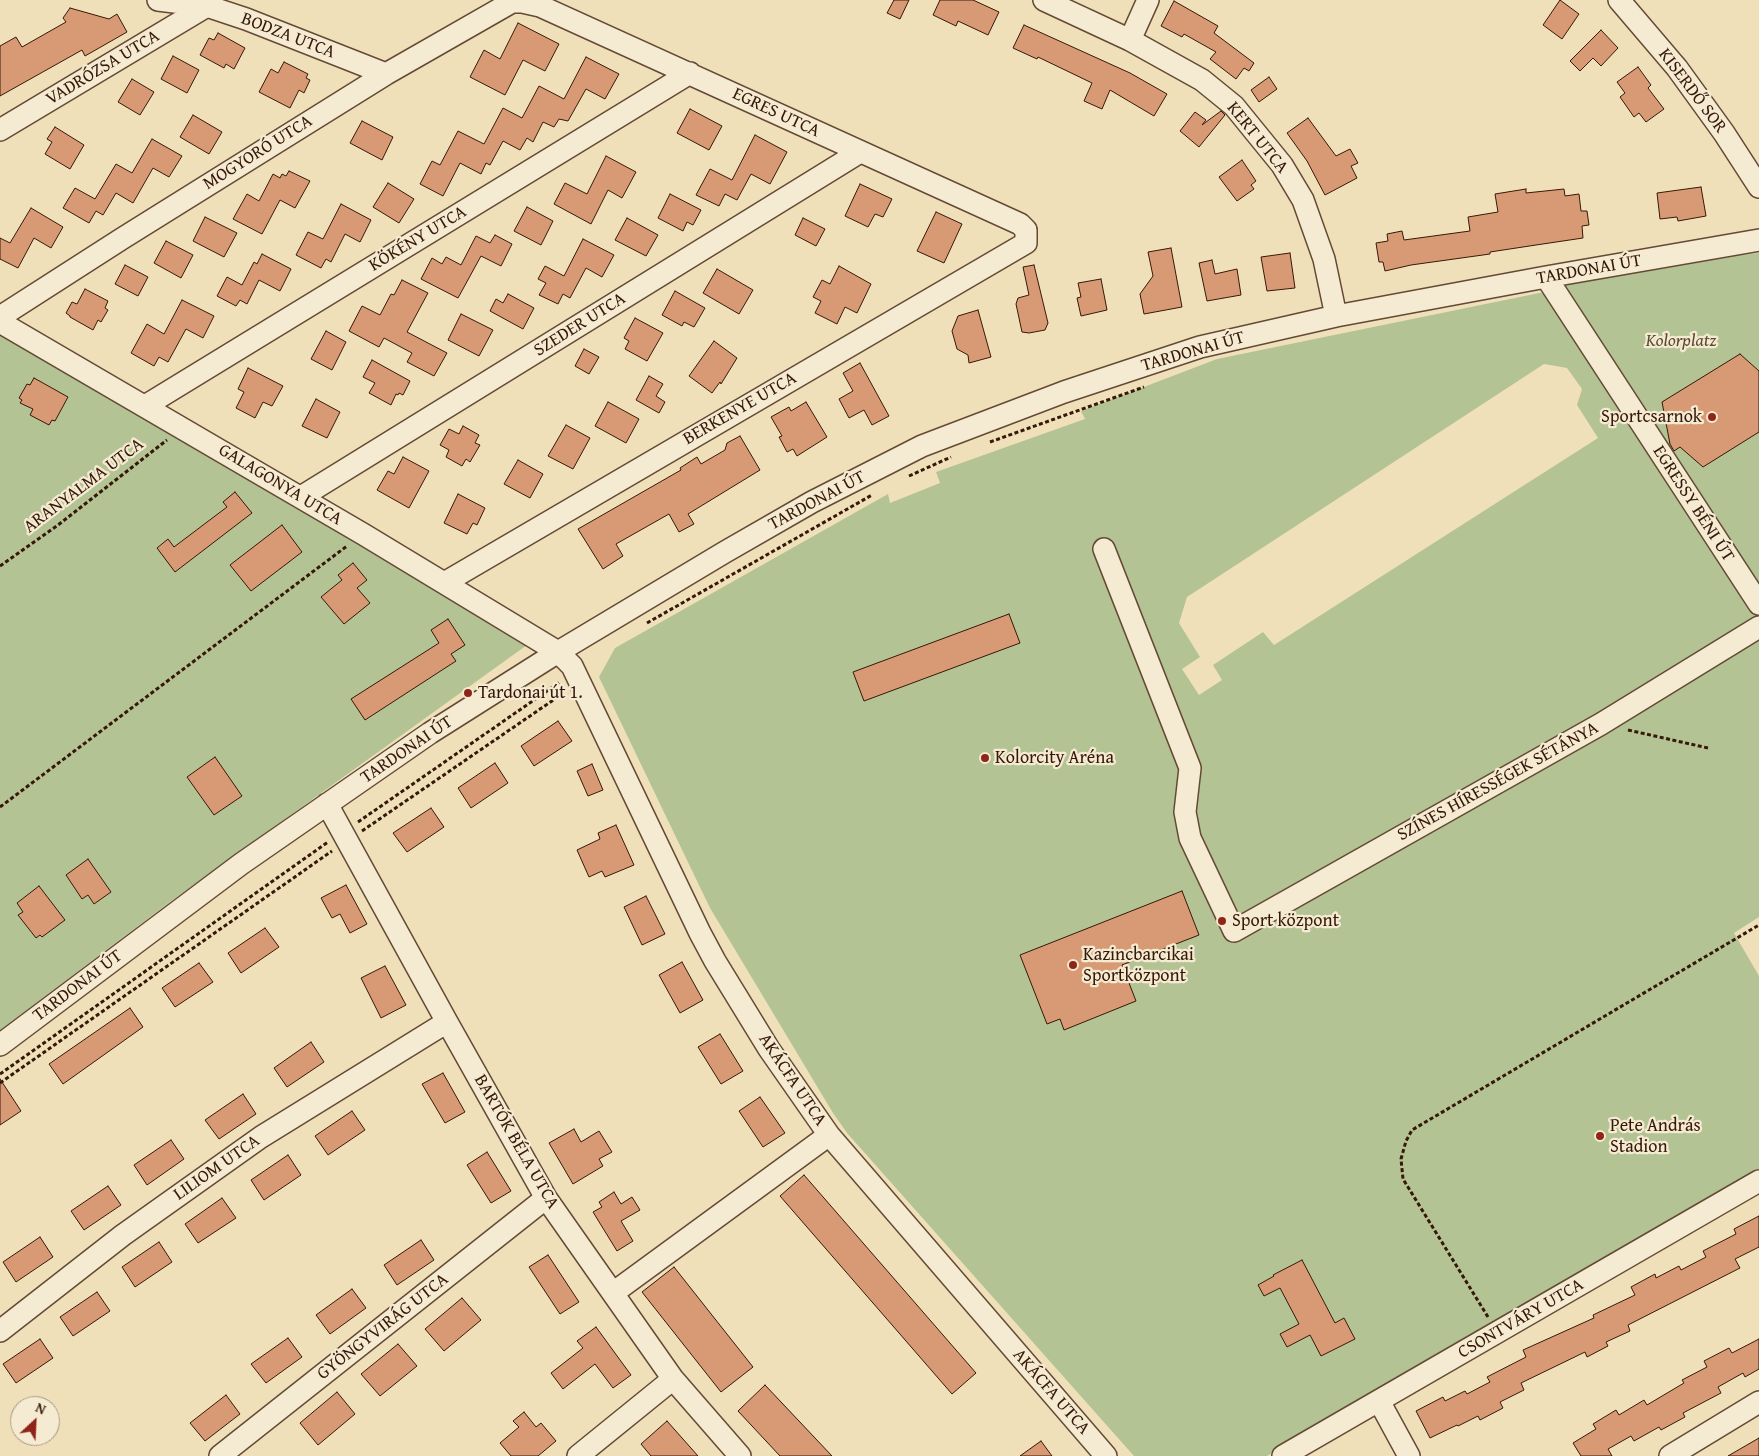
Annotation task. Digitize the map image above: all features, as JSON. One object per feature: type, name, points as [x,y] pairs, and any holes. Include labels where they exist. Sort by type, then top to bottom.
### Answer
[{"type":"street","name":"BODZA UTCA","points":[[158,0],[207,6],[246,19],[386,74]]},
{"type":"street","name":"KERT UTCA","points":[[1044,0],[1130,40],[1202,80],[1234,106],[1282,165],[1303,200],[1321,250],[1336,316]]},
{"type":"street","points":[[1130,40],[1148,0]]},
{"type":"street","name":"KISERDŐ SOR","points":[[1619,0],[1677,68],[1724,133],[1759,188]]},
{"type":"street","name":"MOGYORÓ UTCA","points":[[0,317],[386,74],[512,2],[522,2]]},
{"type":"street","name":"EGRES UTCA","points":[[522,2],[540,6],[690,73],[1020,224],[1026,230]]},
{"type":"street","name":"VADRÓZSA UTCA","points":[[0,130],[207,6]]},
{"type":"street","name":"KÖKÉNY UTCA","points":[[145,406],[690,73]]},
{"type":"street","name":"SZEDER UTCA","points":[[300,497],[860,152]]},
{"type":"street","name":"BERKENYE UTCA","points":[[444,583],[1026,242],[1026,230]]},
{"type":"street","name":"TARDONAI ÚT","points":[[0,1044],[241,864],[430,733],[570,667],[812,502],[922,446],[1064,392],[1195,348],[1336,316],[1759,240]]},
{"type":"street","name":"EGRESSY BÉNI ÚT","points":[[1546,277],[1759,604]]},
{"type":"street","name":"GALAGONYA UTCA","points":[[0,322],[364,534],[444,583],[570,667]]},
{"type":"street","name":"SZÍNES HÍRESSÉGEK SÉTÁNYA","points":[[1104,550],[1190,768],[1185,812],[1190,838],[1234,931],[1601,724],[1759,626]]},
{"type":"street","name":"AKÁCFA UTCA","points":[[570,667],[715,961],[769,1049],[829,1135],[1106,1456]]},
{"type":"street","name":"BARTÓK BÉLA UTCA","points":[[327,804],[546,1198],[673,1379],[740,1456]]},
{"type":"street","name":"LILIOM UTCA","points":[[0,1331],[122,1235],[261,1137],[447,1022]]},
{"type":"street","points":[[613,1293],[829,1135]]},
{"type":"street","name":"CSONTVÁRY UTCA","points":[[1283,1456],[1759,1181]]},
{"type":"street","name":"GYÖNGYVIRÁG UTCA","points":[[220,1456],[546,1198]]},
{"type":"street","points":[[578,1456],[673,1379]]},
{"type":"street","points":[[1379,1401],[1409,1456]]},
{"type":"street","points":[[1670,1456],[1759,1402]]},
{"type":"path","points":[[982,445],[1144,387]]},
{"type":"path","name":"ARANYALMA UTCA","points":[[0,566],[58,525],[183,428]]},
{"type":"path","points":[[902,479],[955,456]]},
{"type":"path","points":[[641,626],[876,492]]},
{"type":"path","points":[[0,808],[364,534]]},
{"type":"path","points":[[0,1082],[559,683],[570,667]]},
{"type":"path","points":[[0,1074],[346,836],[570,667]]},
{"type":"path","points":[[1601,724],[1708,748]]},
{"type":"path","points":[[1497,1332],[1403,1179],[1402,1159],[1406,1141],[1412,1130],[1759,925]]},
{"type":"green space","name":"Sport központ","points":[[1759,253],[1759,594],[1569,326],[1759,619],[1759,917],[1734,933],[1759,976],[1759,1169],[1267,1456],[1134,1456],[847,1133],[833,1113],[710,908],[599,677],[615,648],[888,494],[890,503],[940,483],[936,472],[1085,419],[1081,411],[1217,359],[1554,290],[1546,277]],"holes":[[[1544,364],[1567,368],[1582,389],[1577,405],[1598,438],[1274,645],[1263,632],[1213,665],[1222,680],[1199,695],[1182,669],[1200,657],[1179,623],[1187,597]]]},
{"type":"green space","points":[[0,335],[215,457],[527,645],[171,901],[0,1030]]},
{"type":"building","points":[[894,0],[909,0],[900,19],[887,13]]},
{"type":"building","points":[[940,0],[973,0],[999,12],[988,35],[958,21],[956,26],[933,15]]},
{"type":"building","points":[[1560,0],[1579,14],[1562,39],[1543,25]]},
{"type":"building","points":[[1174,1],[1218,26],[1214,33],[1254,63],[1249,71],[1244,68],[1236,79],[1210,59],[1216,52],[1184,34],[1182,37],[1161,26]]},
{"type":"building","points":[[70,8],[109,19],[117,14],[127,32],[85,56],[82,50],[0,96],[0,46],[16,37],[22,47],[66,22],[63,18]]},
{"type":"building","points":[[518,23],[559,44],[545,71],[523,60],[505,95],[470,77],[484,50],[500,59]]},
{"type":"building","points":[[1024,25],[1130,73],[1167,94],[1154,116],[1110,90],[1102,109],[1084,101],[1092,83],[1038,57],[1037,59],[1013,48]]},
{"type":"building","points":[[1601,30],[1618,48],[1601,66],[1593,58],[1580,71],[1570,61]]},
{"type":"building","points":[[218,33],[245,48],[234,69],[226,64],[224,68],[200,55],[209,38],[214,40]]},
{"type":"building","points":[[173,56],[199,70],[187,93],[161,79]]},
{"type":"building","points":[[586,57],[619,74],[605,99],[586,89],[568,121],[559,119],[554,127],[543,122],[533,142],[527,138],[520,150],[503,141],[490,165],[486,163],[481,174],[460,163],[443,196],[420,184],[432,161],[440,165],[458,131],[484,144],[503,108],[522,118],[539,86],[564,99]]},
{"type":"building","points":[[284,62],[308,74],[306,78],[310,80],[304,93],[299,90],[290,108],[259,92],[271,69],[278,73]]},
{"type":"building","points":[[1638,67],[1651,85],[1648,88],[1664,109],[1646,122],[1639,113],[1634,117],[1620,97],[1625,93],[1617,82]]},
{"type":"building","points":[[1269,77],[1277,89],[1259,102],[1251,90]]},
{"type":"building","points":[[132,79],[154,92],[140,115],[118,102]]},
{"type":"building","points":[[690,109],[722,126],[709,150],[677,133]]},
{"type":"building","points":[[1221,111],[1225,115],[1199,147],[1180,131],[1195,112],[1206,120],[1202,125]]},
{"type":"building","points":[[193,115],[222,132],[209,154],[180,137]]},
{"type":"building","points":[[1308,118],[1336,156],[1350,149],[1358,163],[1351,166],[1357,178],[1325,195],[1307,161],[1287,133]]},
{"type":"building","points":[[362,121],[393,137],[382,160],[350,143]]},
{"type":"building","points":[[55,127],[84,145],[70,169],[45,154],[52,142],[47,139]]},
{"type":"building","points":[[755,135],[787,152],[770,184],[751,174],[737,200],[725,194],[719,206],[696,195],[710,169],[732,180]]},
{"type":"building","points":[[152,139],[182,156],[169,177],[153,168],[133,203],[116,193],[103,215],[96,211],[89,223],[63,208],[75,188],[95,199],[116,164],[132,173]]},
{"type":"building","points":[[606,156],[636,172],[622,198],[608,190],[591,224],[554,204],[565,183],[587,194]]},
{"type":"building","points":[[1242,160],[1256,181],[1251,185],[1254,189],[1237,201],[1219,177]]},
{"type":"building","points":[[289,171],[310,181],[295,208],[280,200],[262,234],[233,219],[247,194],[259,201],[273,174],[280,178],[282,174],[286,176]]},
{"type":"building","points":[[388,183],[414,199],[399,223],[373,207]]},
{"type":"building","points":[[860,184],[892,199],[883,217],[875,214],[868,227],[845,216]]},
{"type":"building","points":[[1701,187],[1706,216],[1678,221],[1677,217],[1660,219],[1657,193]]},
{"type":"building","points":[[1526,189],[1526,193],[1564,189],[1565,196],[1579,194],[1581,211],[1587,211],[1589,225],[1582,226],[1583,238],[1411,265],[1385,271],[1383,262],[1379,262],[1376,243],[1388,241],[1387,234],[1402,231],[1404,240],[1470,231],[1468,217],[1498,212],[1495,194]]},
{"type":"building","points":[[670,194],[701,210],[693,225],[687,222],[683,231],[658,218]]},
{"type":"building","points":[[341,204],[371,220],[360,242],[345,234],[331,262],[326,259],[321,268],[296,255],[308,232],[323,239]]},
{"type":"building","points":[[527,207],[553,221],[541,245],[514,231]]},
{"type":"building","points":[[31,208],[63,227],[51,248],[34,238],[18,268],[0,259],[0,238],[10,243]]},
{"type":"building","points":[[936,212],[962,224],[944,263],[917,251]]},
{"type":"building","points":[[205,217],[237,233],[224,257],[193,241]]},
{"type":"building","points":[[627,218],[658,235],[646,256],[615,240]]},
{"type":"building","points":[[803,218],[825,229],[816,246],[795,235]]},
{"type":"building","points":[[495,235],[512,244],[501,266],[481,256],[458,298],[421,279],[432,258],[442,264],[446,257],[461,265],[476,236],[490,243]]},
{"type":"building","points":[[583,239],[614,255],[602,277],[586,268],[570,298],[563,294],[558,304],[539,295],[546,283],[538,279],[545,266],[564,276]]},
{"type":"building","points":[[166,241],[193,255],[181,278],[154,263]]},
{"type":"building","points":[[1171,248],[1182,307],[1144,314],[1140,294],[1153,276],[1148,252]]},
{"type":"building","points":[[1290,253],[1295,288],[1267,291],[1261,257]]},
{"type":"building","points":[[262,254],[291,269],[280,291],[259,280],[247,304],[240,300],[236,306],[217,296],[227,277],[242,285],[254,262],[257,264]]},
{"type":"building","points":[[1212,260],[1215,274],[1237,269],[1241,295],[1207,301],[1199,263]]},
{"type":"building","points":[[125,265],[148,277],[138,296],[115,284]]},
{"type":"building","points":[[1034,265],[1048,323],[1045,330],[1029,333],[1022,332],[1016,304],[1018,298],[1029,295],[1023,267]]},
{"type":"building","points":[[839,266],[871,284],[857,313],[845,307],[837,324],[815,313],[821,301],[813,297],[822,280],[830,284]]},
{"type":"building","points":[[717,269],[753,290],[739,314],[703,293]]},
{"type":"building","points":[[1101,279],[1107,310],[1081,316],[1077,298],[1081,297],[1078,283]]},
{"type":"building","points":[[402,280],[428,293],[407,332],[447,353],[434,376],[407,362],[412,353],[384,338],[379,347],[349,331],[362,306],[380,315],[391,294],[394,295]]},
{"type":"building","points":[[85,289],[108,301],[105,308],[108,310],[101,322],[98,320],[93,330],[66,313],[72,302],[77,304]]},
{"type":"building","points":[[675,291],[705,308],[694,327],[684,322],[682,326],[662,315]]},
{"type":"building","points":[[508,294],[534,308],[523,329],[490,311],[496,299],[503,303]]},
{"type":"building","points":[[182,300],[214,316],[203,338],[186,329],[168,362],[159,357],[154,366],[131,353],[147,324],[164,334]]},
{"type":"building","points":[[978,310],[991,357],[969,363],[968,355],[957,349],[952,331],[958,316]]},
{"type":"building","points":[[461,314],[493,330],[479,356],[448,340]]},
{"type":"building","points":[[635,318],[663,333],[647,361],[625,349],[629,341],[624,338]]},
{"type":"building","points":[[326,331],[346,342],[332,370],[311,359]]},
{"type":"building","points":[[714,341],[737,358],[721,384],[720,382],[712,393],[689,376]]},
{"type":"building","points":[[584,349],[599,357],[589,374],[575,366]]},
{"type":"building","name":"Sportcsarnok","points":[[1740,354],[1759,371],[1759,432],[1703,467],[1680,447],[1674,451],[1670,444],[1662,402]]},
{"type":"building","points":[[372,360],[410,381],[403,395],[396,394],[391,405],[369,393],[375,383],[363,377]]},
{"type":"building","points":[[860,363],[889,416],[872,425],[864,410],[849,418],[839,399],[853,391],[843,373]]},
{"type":"building","points":[[248,368],[283,386],[272,406],[263,402],[255,418],[236,408],[244,392],[238,389]]},
{"type":"building","points":[[649,376],[663,384],[656,396],[665,402],[659,413],[636,400]]},
{"type":"building","points":[[34,378],[68,397],[55,421],[52,420],[49,425],[30,415],[33,409],[20,403],[22,400],[19,398],[27,384],[30,385]]},
{"type":"building","points":[[316,399],[340,412],[327,438],[302,426]]},
{"type":"building","points":[[608,402],[639,419],[626,443],[595,426]]},
{"type":"building","points":[[806,402],[827,437],[797,456],[793,449],[787,452],[779,437],[782,436],[771,417],[789,407],[791,411]]},
{"type":"building","points":[[566,425],[590,438],[573,469],[548,456]]},
{"type":"building","points":[[463,426],[479,435],[475,443],[480,445],[470,462],[466,459],[462,466],[446,457],[449,450],[440,445],[449,429],[459,434]]},
{"type":"building","points":[[740,436],[760,470],[688,514],[694,524],[679,532],[669,514],[616,544],[623,556],[603,569],[578,529],[681,470],[680,468],[697,457],[701,464],[725,450],[727,443]]},
{"type":"building","points":[[403,457],[429,471],[409,508],[377,490],[388,471],[394,474]]},
{"type":"building","points":[[518,460],[543,474],[530,498],[504,484]]},
{"type":"building","points":[[235,492],[252,513],[175,572],[157,548],[168,539],[174,547],[227,507],[223,502]]},
{"type":"building","points":[[458,494],[485,508],[477,525],[473,523],[467,534],[444,523]]},
{"type":"building","points":[[282,525],[302,552],[251,591],[230,565]]},
{"type":"building","points":[[353,563],[367,580],[357,588],[370,603],[344,624],[321,597],[342,580],[338,575]]},
{"type":"building","points":[[1009,614],[1020,643],[864,701],[853,672]]},
{"type":"building","points":[[448,619],[465,645],[451,654],[456,661],[365,720],[351,699],[439,643],[431,630]]},
{"type":"building","points":[[558,721],[572,741],[534,766],[521,746]]},
{"type":"building","points":[[215,757],[242,796],[214,815],[187,777]]},
{"type":"building","points":[[495,763],[508,783],[471,808],[458,788]]},
{"type":"building","points":[[592,764],[603,790],[588,796],[577,771]]},
{"type":"building","points":[[431,808],[444,827],[407,852],[393,833]]},
{"type":"building","points":[[616,825],[634,865],[605,877],[602,871],[589,877],[577,850],[600,839],[598,833]]},
{"type":"building","points":[[88,859],[111,892],[94,904],[88,895],[82,899],[66,875]]},
{"type":"building","points":[[346,885],[367,924],[350,933],[340,914],[332,918],[321,898]]},
{"type":"building","points":[[39,886],[65,920],[42,937],[40,935],[36,938],[18,915],[23,912],[17,903]]},
{"type":"building","name":"Kazincbarcikai Sportközpont","points":[[1182,891],[1199,935],[1122,965],[1136,1001],[1064,1030],[1060,1019],[1047,1024],[1020,955]]},
{"type":"building","points":[[646,896],[665,934],[642,945],[624,907]]},
{"type":"building","points":[[265,928],[279,947],[241,973],[228,953]]},
{"type":"building","points":[[682,962],[703,1000],[680,1013],[659,975]]},
{"type":"building","points":[[199,963],[213,982],[175,1007],[162,988]]},
{"type":"building","points":[[385,966],[406,1005],[381,1018],[361,978]]},
{"type":"building","points":[[130,1008],[143,1027],[63,1084],[49,1064]]},
{"type":"building","points":[[720,1034],[743,1071],[721,1084],[698,1047]]},
{"type":"building","points":[[311,1042],[324,1062],[287,1087],[274,1068]]},
{"type":"building","points":[[443,1073],[465,1112],[445,1123],[422,1084]]},
{"type":"building","points":[[0,1079],[21,1111],[0,1125]]},
{"type":"building","points":[[243,1094],[256,1114],[219,1139],[205,1120]]},
{"type":"building","points":[[760,1097],[785,1133],[763,1147],[739,1111]]},
{"type":"building","points":[[352,1111],[365,1130],[328,1155],[315,1136]]},
{"type":"building","points":[[574,1129],[581,1142],[599,1131],[612,1152],[599,1159],[603,1166],[573,1184],[549,1143]]},
{"type":"building","points":[[171,1140],[184,1159],[147,1185],[134,1165]]},
{"type":"building","points":[[487,1152],[511,1191],[491,1203],[467,1165]]},
{"type":"building","points":[[288,1155],[301,1175],[264,1200],[251,1180]]},
{"type":"building","points":[[804,1175],[976,1373],[952,1394],[780,1196]]},
{"type":"building","points":[[108,1186],[121,1205],[84,1230],[71,1211]]},
{"type":"building","points":[[614,1192],[621,1204],[632,1197],[640,1210],[621,1221],[633,1241],[617,1251],[593,1212],[602,1207],[599,1202]]},
{"type":"building","points":[[222,1198],[236,1218],[198,1243],[185,1224]]},
{"type":"building","points":[[1759,1216],[1759,1247],[1735,1259],[1740,1268],[1628,1325],[1630,1331],[1606,1342],[1608,1346],[1587,1357],[1585,1352],[1521,1383],[1524,1390],[1500,1402],[1503,1408],[1480,1420],[1478,1416],[1430,1438],[1416,1411],[1443,1397],[1445,1401],[1465,1391],[1467,1394],[1490,1382],[1487,1377],[1526,1357],[1523,1350],[1594,1318],[1593,1315],[1635,1295],[1631,1287],[1655,1274],[1656,1278],[1679,1266],[1681,1270],[1706,1257],[1703,1251],[1736,1234],[1734,1229]]},
{"type":"building","points":[[40,1237],[53,1257],[16,1282],[3,1262]]},
{"type":"building","points":[[421,1240],[434,1260],[397,1285],[384,1265]]},
{"type":"building","points":[[159,1242],[172,1262],[135,1287],[122,1267]]},
{"type":"building","points":[[548,1255],[579,1302],[560,1314],[529,1267]]},
{"type":"building","points":[[1302,1260],[1335,1323],[1344,1318],[1355,1339],[1321,1356],[1310,1335],[1287,1347],[1280,1334],[1299,1324],[1280,1288],[1264,1296],[1258,1285]]},
{"type":"building","points":[[674,1267],[753,1367],[721,1392],[642,1292]]},
{"type":"building","points":[[352,1289],[366,1308],[330,1334],[316,1315]]},
{"type":"building","points":[[97,1292],[110,1311],[73,1336],[60,1317]]},
{"type":"building","points":[[462,1298],[481,1320],[444,1351],[425,1329]]},
{"type":"building","points":[[596,1327],[631,1375],[613,1388],[595,1364],[563,1389],[551,1373],[583,1348],[577,1341]]},
{"type":"building","points":[[288,1338],[302,1357],[266,1383],[251,1364]]},
{"type":"building","points":[[40,1339],[53,1358],[16,1383],[3,1364]]},
{"type":"building","points":[[1759,1339],[1759,1369],[1745,1377],[1743,1373],[1718,1387],[1721,1393],[1683,1413],[1685,1417],[1661,1430],[1659,1427],[1634,1441],[1631,1436],[1608,1449],[1612,1456],[1581,1456],[1573,1443],[1596,1429],[1593,1424],[1616,1410],[1619,1415],[1644,1400],[1647,1405],[1684,1383],[1682,1380],[1707,1367],[1704,1361],[1729,1348],[1732,1353]]},
{"type":"building","points":[[398,1344],[417,1366],[380,1396],[361,1374]]},
{"type":"building","points":[[765,1385],[832,1456],[780,1456],[738,1411]]},
{"type":"building","points":[[337,1392],[355,1414],[318,1445],[300,1423]]},
{"type":"building","points":[[226,1395],[240,1414],[205,1441],[190,1423]]},
{"type":"building","points":[[524,1412],[536,1427],[541,1423],[556,1441],[538,1456],[511,1456],[500,1443],[519,1427],[513,1421]]},
{"type":"building","points":[[667,1421],[698,1456],[651,1456],[641,1444]]},
{"type":"building","points":[[1759,1438],[1759,1456],[1728,1456]]},
{"type":"building","points":[[1041,1441],[1052,1456],[1020,1456]]},
{"type":"place","name":"Sportcsarnok","points":[[1712,417]]},
{"type":"place","name":"Tardonai út 1.","points":[[468,693]]},
{"type":"place","name":"Kolorcity Aréna","points":[[985,758]]},
{"type":"place","name":"Sport központ","points":[[1222,921]]},
{"type":"place","name":"Kazincbarcikai Sportközpont","points":[[1073,965]]},
{"type":"place","name":"Pete András Stadion","points":[[1600,1136]]},
{"type":"park label","name":"Kolorplatz","points":[[1681,341]]}]
